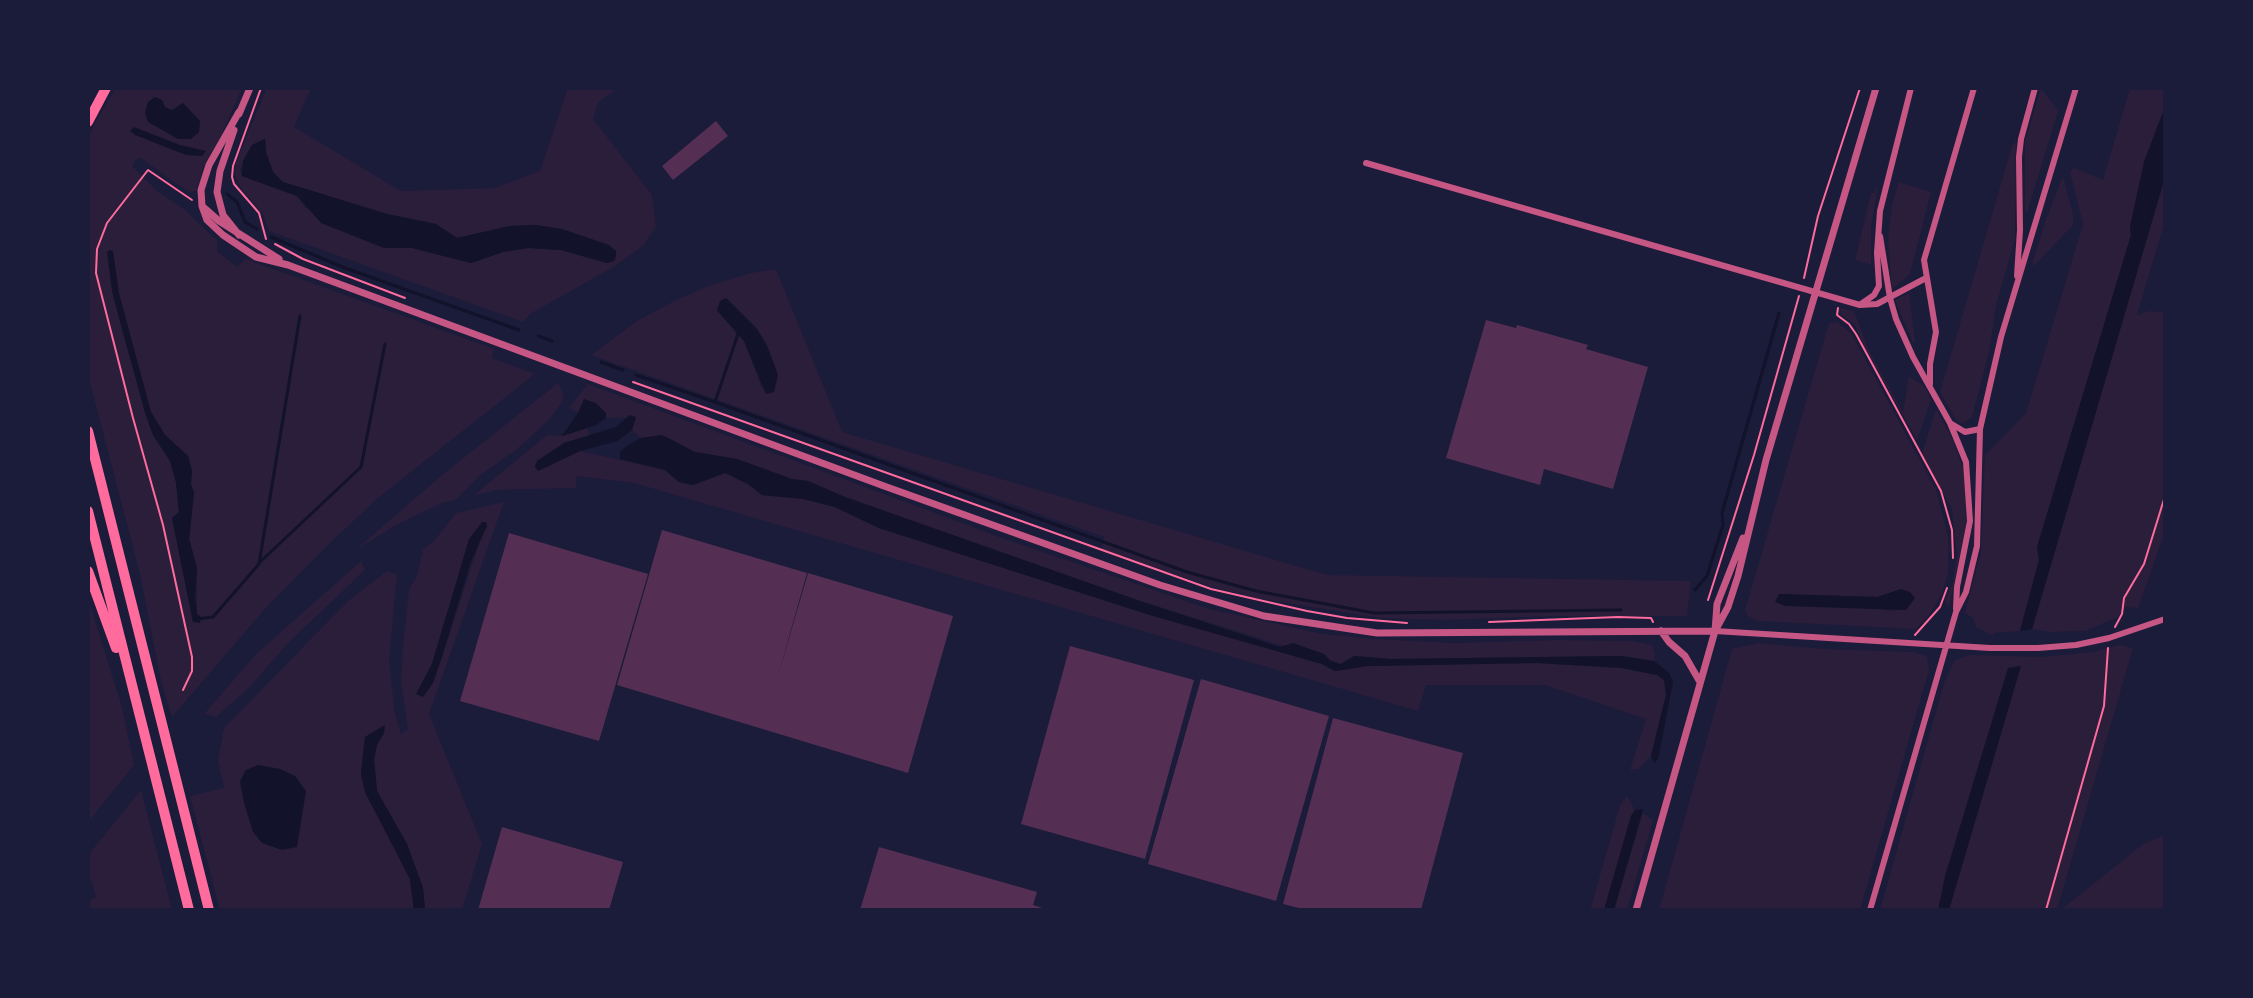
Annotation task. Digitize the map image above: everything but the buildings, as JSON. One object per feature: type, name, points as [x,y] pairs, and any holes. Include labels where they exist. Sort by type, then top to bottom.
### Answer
[{"type":"highway","points":[[88,122],[106,88]]},
{"type":"highway","points":[[88,431],[209,910]]},
{"type":"highway","points":[[88,511],[189,910]]},
{"type":"highway","points":[[88,571],[134,698]]},
{"type":"street","points":[[250,88],[209,165],[201,190],[207,220],[256,257],[288,265],[1160,585],[1264,616],[1377,633],[1715,631],[2038,648],[2109,638],[2165,619]]},
{"type":"street","points":[[1636,910],[1715,631],[1728,607],[1750,521],[1876,88]]},
{"type":"street","points":[[1911,88],[1887,174],[1880,211],[1880,236],[1890,298],[1904,336],[1950,423],[1966,462],[1970,502],[1956,612]]},
{"type":"street","points":[[1930,388],[1930,364],[1936,332],[1924,260],[1974,88]]},
{"type":"street","points":[[2017,283],[2020,148],[2035,88]]},
{"type":"street","points":[[1870,910],[1946,645],[1966,592],[1977,546],[1980,429],[2001,337],[2074,88]]},
{"type":"street","points":[[239,112],[220,171],[217,192],[223,215],[239,235]]},
{"type":"street","points":[[1366,163],[1860,305],[1877,304],[1926,278]]},
{"type":"street","points":[[202,206],[239,235],[288,265]]},
{"type":"street","points":[[1860,305],[1874,295],[1879,286],[1877,253],[1880,236]]},
{"type":"street","points":[[1950,423],[1965,432],[1980,429]]},
{"type":"street","points":[[1661,631],[1685,656],[1700,682]]},
{"type":"path","points":[[261,88],[233,166],[232,177],[234,184],[259,213],[267,240],[303,259],[405,297]]},
{"type":"path","points":[[1707,601],[1754,455],[1821,208],[1860,88]]},
{"type":"path","points":[[183,690],[192,671],[192,657],[163,525],[96,273],[97,249],[107,223],[148,170],[202,206]]},
{"type":"path","points":[[1837,315],[1856,334],[1941,491],[1952,530],[1953,561]]},
{"type":"path","points":[[628,381],[1211,589],[1347,618],[1413,623]]},
{"type":"path","points":[[2046,910],[2104,706],[2109,638],[2122,614],[2124,598],[2144,564],[2165,496]]},
{"type":"path","points":[[1905,643],[1940,607],[1950,583]]},
{"type":"path","points":[[1481,623],[1651,618],[1661,631]]},
{"type":"shaded area","points":[[116,88],[242,88],[218,143],[203,168],[196,191],[190,192],[175,183],[141,158],[136,159],[132,166],[217,240],[217,251],[237,267],[246,259],[494,349],[492,358],[535,374],[378,498],[332,541],[263,611],[172,717],[161,681],[140,574],[88,375],[88,140]],"holes":[[[113,252],[119,294],[151,412],[165,435],[188,456],[192,471],[194,493],[189,539],[197,568],[197,614],[193,622],[172,518],[179,512],[176,482],[170,461],[153,435],[122,331],[112,291]]]},
{"type":"shaded area","points":[[267,88],[311,88],[294,127],[401,191],[495,188],[540,171],[568,88],[617,88],[598,103],[593,119],[652,195],[656,226],[644,245],[615,266],[530,314],[523,322],[269,231],[263,214],[242,190],[235,175],[236,162]],"holes":[[[265,139],[273,172],[283,182],[387,214],[436,224],[457,238],[510,226],[535,225],[562,229],[607,263],[561,250],[528,248],[503,252],[471,263],[412,248],[384,248],[306,208],[297,196],[242,176],[240,170],[252,145]]]},
{"type":"shaded area","points":[[2041,88],[2058,111],[2027,213],[2025,142]]},
{"type":"shaded area","points":[[2130,88],[2165,88],[2165,107],[2144,162],[2131,235],[2037,547],[2039,560],[2020,631],[1993,633],[1993,636],[1976,627],[1973,618],[1965,613],[1981,552],[1985,455],[2026,413],[2083,224],[2070,172],[2074,168],[2103,180]]},
{"type":"shaded area","points":[[155,97],[172,110],[183,103],[200,121],[199,132],[191,139],[178,139],[148,122],[145,113],[148,102]]},
{"type":"shaded area","points":[[2165,107],[2165,177],[2032,629],[2020,631],[2039,560],[2037,547],[2131,235],[2144,162]]},
{"type":"shaded area","points":[[134,127],[180,145],[206,151],[202,156],[186,155],[135,135],[130,131]]},
{"type":"shaded area","points":[[265,139],[273,172],[283,182],[387,214],[436,224],[457,238],[510,226],[535,225],[562,229],[609,245],[616,251],[616,256],[614,261],[607,263],[561,250],[528,248],[503,252],[471,263],[412,248],[384,248],[321,223],[297,196],[242,176],[243,161],[252,145]]},
{"type":"shaded area","points":[[2016,141],[2015,239],[1996,305],[1989,352],[1972,417],[1962,424],[1956,420],[1940,392]]},
{"type":"shaded area","points":[[2063,176],[2073,225],[2034,266],[2032,264],[2046,219]]},
{"type":"shaded area","points":[[2165,177],[2165,221],[2137,315],[2165,309],[2165,532],[2138,608],[2125,607],[2120,616],[2085,631],[2032,629]]},
{"type":"shaded area","points":[[1899,182],[1931,192],[1910,274],[1892,289],[1888,239],[1892,204]]},
{"type":"shaded area","points":[[1876,187],[1871,227],[1871,265],[1855,260],[1871,193]]},
{"type":"shaded area","points":[[113,251],[119,294],[151,412],[165,435],[188,456],[192,471],[194,493],[189,539],[197,568],[195,596],[200,623],[193,622],[172,518],[179,512],[176,482],[170,461],[153,435],[145,413],[112,291],[107,252]]},
{"type":"shaded area","points":[[776,269],[842,432],[1327,575],[1691,581],[1687,616],[1445,620],[1381,618],[1255,598],[1209,586],[1101,549],[1104,537],[591,355],[637,321],[674,301],[708,286]],"holes":[[[726,298],[757,329],[767,345],[778,375],[762,388],[744,341],[717,311]]]},
{"type":"shaded area","points":[[1909,293],[1915,341],[1913,343],[1895,300]]},
{"type":"shaded area","points":[[726,298],[757,329],[767,346],[778,375],[774,392],[766,394],[744,341],[717,310],[720,301]]},
{"type":"shaded area","points":[[1841,308],[1854,311],[1869,351],[1903,412],[1909,376],[1925,387],[1931,400],[1917,440],[1864,347],[1855,325],[1841,314]]},
{"type":"shaded area","points":[[1837,322],[1851,333],[1936,490],[1948,537],[1948,574],[1930,614],[1916,629],[1758,621],[1748,616],[1745,610],[1829,323]],"holes":[[[1780,594],[1877,597],[1896,611]]]},
{"type":"shaded area","points":[[558,383],[563,393],[562,402],[549,420],[517,449],[478,477],[456,500],[442,503],[396,525],[354,551],[442,475]]},
{"type":"shaded area","points":[[588,384],[1005,539],[1209,609],[1323,634],[1375,639],[1452,643],[1632,641],[1652,645],[1654,661],[1621,656],[1391,659],[1355,656],[1341,664],[1137,600],[845,497],[808,481],[792,479],[737,459],[695,452],[662,435],[641,438],[632,430],[636,417],[606,418],[606,413],[596,404],[584,399],[578,413],[569,408]]},
{"type":"shaded area","points":[[584,399],[596,403],[606,413],[606,418],[596,425],[562,436],[578,413]]},
{"type":"shaded area","points":[[1936,409],[1952,438],[1965,473],[1966,526],[1949,608],[1945,601],[1953,583],[1957,554],[1952,510],[1922,454]]},
{"type":"shaded area","points":[[630,415],[636,417],[632,430],[617,441],[580,451],[538,471],[535,467],[537,461],[564,443],[616,427]]},
{"type":"shaded area","points":[[588,428],[589,436],[564,443],[537,461],[535,467],[544,468],[580,451],[665,470],[679,482],[693,485],[725,473],[762,495],[803,499],[835,507],[879,528],[1150,615],[1322,664],[1335,671],[1368,666],[1537,663],[1622,668],[1657,675],[1664,680],[1666,695],[1651,756],[1639,769],[1630,770],[1646,719],[1545,685],[1426,685],[1418,711],[634,483],[576,476],[576,488],[496,490],[473,496],[547,435],[562,436]]},
{"type":"shaded area","points":[[662,435],[695,452],[737,459],[792,479],[808,481],[845,497],[1137,600],[1280,647],[1293,643],[1341,664],[1354,656],[1391,659],[1621,656],[1654,661],[1669,673],[1673,682],[1658,759],[1654,763],[1651,756],[1666,695],[1664,680],[1657,675],[1622,668],[1537,663],[1368,666],[1335,671],[1322,664],[1150,615],[879,528],[835,507],[803,499],[762,495],[725,473],[693,485],[679,482],[665,470],[620,459],[620,452],[641,438]]},
{"type":"shaded area","points":[[504,502],[429,714],[482,844],[462,910],[425,910],[423,888],[407,844],[377,791],[374,759],[384,733],[383,726],[365,737],[361,774],[365,792],[410,879],[414,910],[220,910],[190,796],[224,788],[218,760],[224,728],[348,601],[387,571],[397,574],[389,661],[395,713],[401,734],[408,729],[401,682],[409,589],[417,576],[423,549],[434,541],[456,513]],"holes":[[[486,522],[441,660],[417,693],[432,664],[446,616]]]},
{"type":"shaded area","points":[[482,522],[486,522],[487,526],[471,561],[433,683],[423,697],[416,694],[432,664],[469,539]]},
{"type":"shaded area","points":[[361,561],[365,570],[288,643],[250,687],[216,717],[204,714],[256,654]]},
{"type":"shaded area","points":[[1901,589],[1915,598],[1906,610],[1785,606],[1775,602],[1779,594],[1877,597]]},
{"type":"shaded area","points":[[88,599],[122,707],[134,765],[88,822]]},
{"type":"shaded area","points":[[1758,643],[1913,652],[1927,656],[1929,670],[1860,910],[1659,910],[1732,649]]},
{"type":"shaded area","points":[[2119,645],[2133,648],[2057,910],[1880,910],[1944,683],[1954,661],[1970,655],[2042,657],[2093,652]]},
{"type":"shaded area","points":[[2021,666],[1949,910],[1938,910],[1945,876],[2008,668]]},
{"type":"shaded area","points":[[385,725],[374,759],[377,791],[407,844],[423,888],[425,910],[414,910],[410,879],[365,792],[361,774],[365,737]]},
{"type":"shaded area","points":[[258,765],[280,769],[295,776],[306,791],[297,847],[282,850],[262,843],[253,832],[240,781],[246,770]]},
{"type":"shaded area","points":[[141,790],[172,910],[88,910],[88,902],[96,897],[92,881],[88,881],[88,855]]},
{"type":"shaded area","points":[[1627,796],[1635,810],[1604,910],[1590,910],[1620,805]]},
{"type":"shaded area","points":[[1643,809],[1614,910],[1604,910],[1631,816],[1635,810]]},
{"type":"shaded area","points":[[1643,813],[1653,820],[1627,910],[1614,910]]},
{"type":"shaded area","points":[[2165,835],[2165,910],[2061,910],[2143,844]]},
{"type":"waterway","points":[[227,194],[237,202],[245,222],[257,229]]},
{"type":"waterway","points":[[271,237],[345,268],[519,330]]},
{"type":"waterway","points":[[1695,590],[1707,576],[1723,525],[1722,513],[1779,313]]},
{"type":"waterway","points":[[197,619],[213,617],[259,564],[300,316]]},
{"type":"waterway","points":[[738,334],[715,402],[1187,572],[1256,591],[1374,613],[1621,610]]},
{"type":"waterway","points":[[538,336],[552,341]]},
{"type":"waterway","points":[[260,562],[361,467],[385,344]]},
{"type":"waterway","points":[[601,362],[623,370]]},
{"type":"waterway","points":[[636,375],[715,402]]}]
